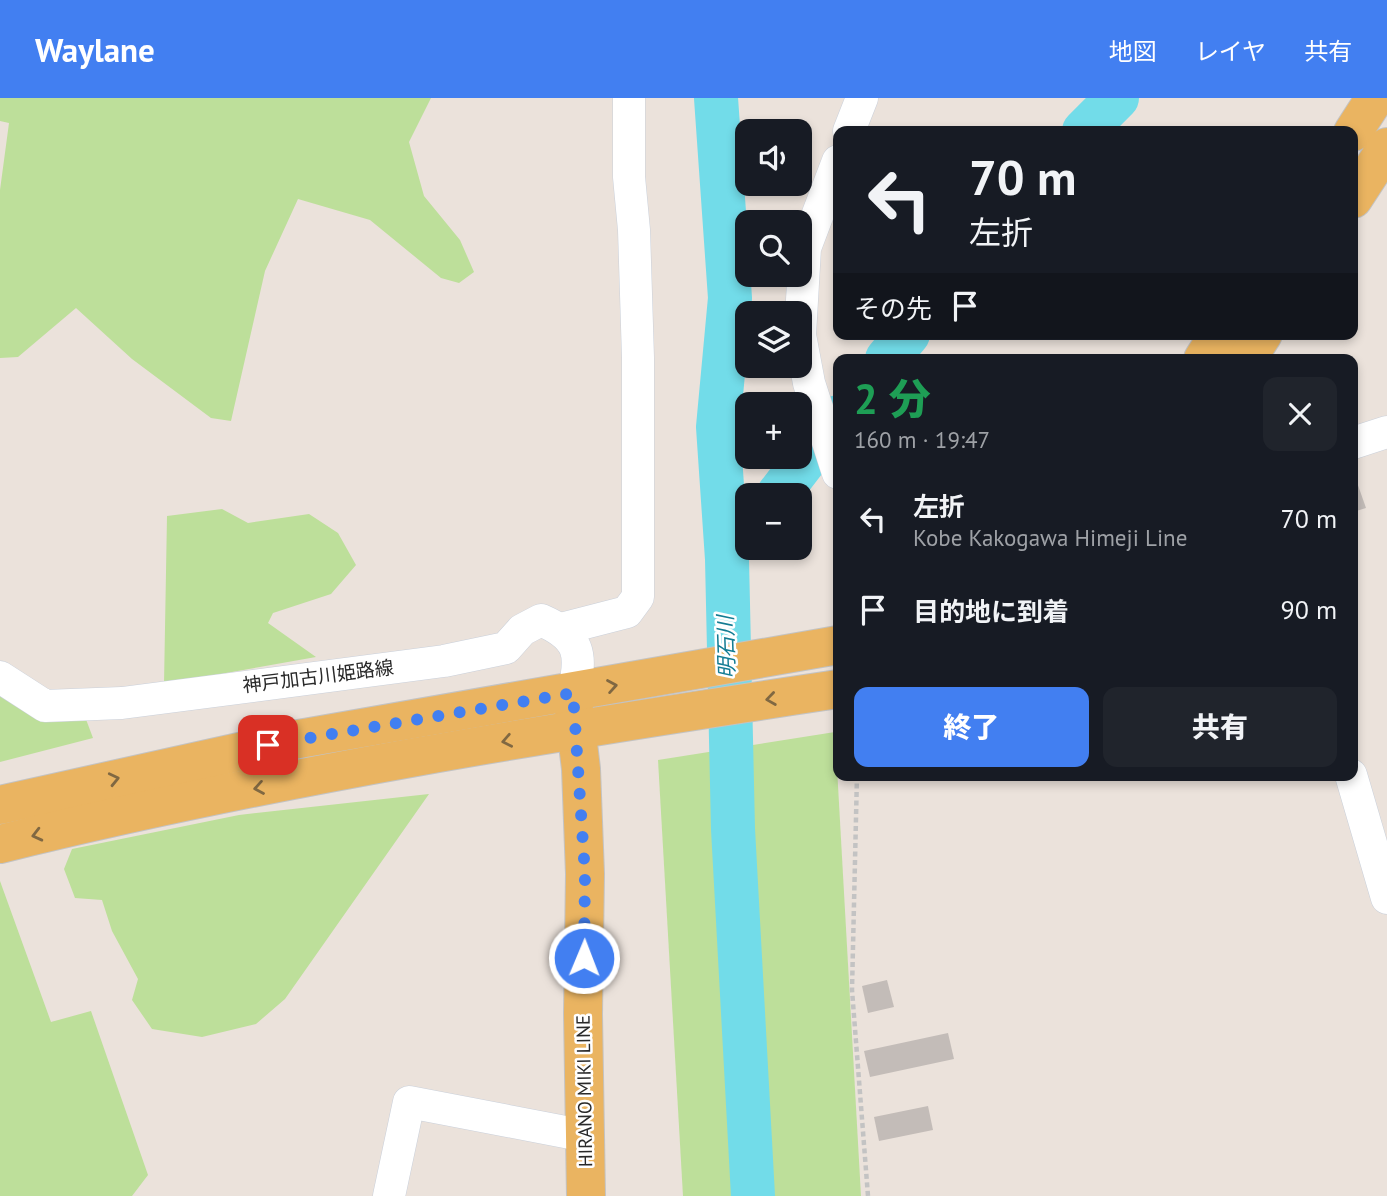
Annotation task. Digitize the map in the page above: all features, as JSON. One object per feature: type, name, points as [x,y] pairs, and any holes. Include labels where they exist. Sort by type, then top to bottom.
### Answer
[{"type":"main road","points":[[1357,126],[1376,98]]},
{"type":"main road","points":[[1358,191],[1387,147]]},
{"type":"main road","points":[[0,844],[573,711],[651,679],[833,646]]},
{"type":"main road","points":[[0,805],[293,740],[573,711],[648,718],[833,690]]},
{"type":"main road","name":"HIRANO MIKI LINE","points":[[573,711],[581,769],[585,874],[583,1014],[586,1196]]},
{"type":"street","points":[[573,711],[580,665],[574,643],[561,629],[627,612],[638,597],[638,358],[634,230],[629,177],[629,98]]},
{"type":"street","points":[[851,126],[862,98]]},
{"type":"street","points":[[833,174],[805,248],[800,335],[809,383],[833,457]]},
{"type":"street","points":[[1358,441],[1387,432]]},
{"type":"street","name":"神戸加古川姫路線","points":[[0,677],[45,706],[121,703],[444,660],[506,648],[522,630],[541,620],[561,629]]},
{"type":"street","points":[[1353,781],[1387,898]]},
{"type":"street","points":[[389,1196],[409,1102],[586,1136]]},
{"type":"path","points":[[857,781],[852,990],[868,1196]]},
{"type":"green space","points":[[0,98],[431,98],[409,142],[424,196],[460,240],[474,272],[459,283],[441,278],[370,220],[298,199],[265,271],[231,421],[211,418],[132,359],[76,308],[18,357],[0,358],[0,190],[9,123],[0,121]]},
{"type":"green space","points":[[222,509],[248,523],[309,514],[338,533],[356,565],[331,594],[273,613],[268,623],[316,657],[164,684],[167,516]]},
{"type":"green space","points":[[0,696],[40,717],[84,714],[93,738],[0,762]]},
{"type":"green space","points":[[833,732],[833,781],[838,781],[861,1196],[683,1196],[658,760]]},
{"type":"green space","points":[[429,794],[285,999],[256,1024],[202,1037],[152,1029],[132,1000],[138,979],[112,931],[102,900],[75,898],[64,869],[72,849],[239,815]]},
{"type":"green space","points":[[0,881],[51,1022],[91,1011],[148,1175],[132,1196],[0,1196]]},
{"type":"building","points":[[1358,485],[1366,508],[1358,510]]},
{"type":"building","points":[[887,980],[894,1007],[868,1013],[862,986]]},
{"type":"building","points":[[948,1033],[954,1059],[870,1077],[864,1051]]},
{"type":"building","points":[[928,1106],[933,1130],[879,1141],[874,1117]]},
{"type":"waterway","name":"明石川","points":[[716,98],[730,298],[718,427],[727,559],[733,829],[753,1196]]},
{"type":"waterway","points":[[1089,126],[1117,98]]},
{"type":"waterway","points":[[891,354],[903,340]]},
{"type":"waterway","points":[[787,483],[833,424]]},
{"type":"route","points":[[268,745],[573,693],[574,728],[581,769],[585,874],[584,958]]}]
